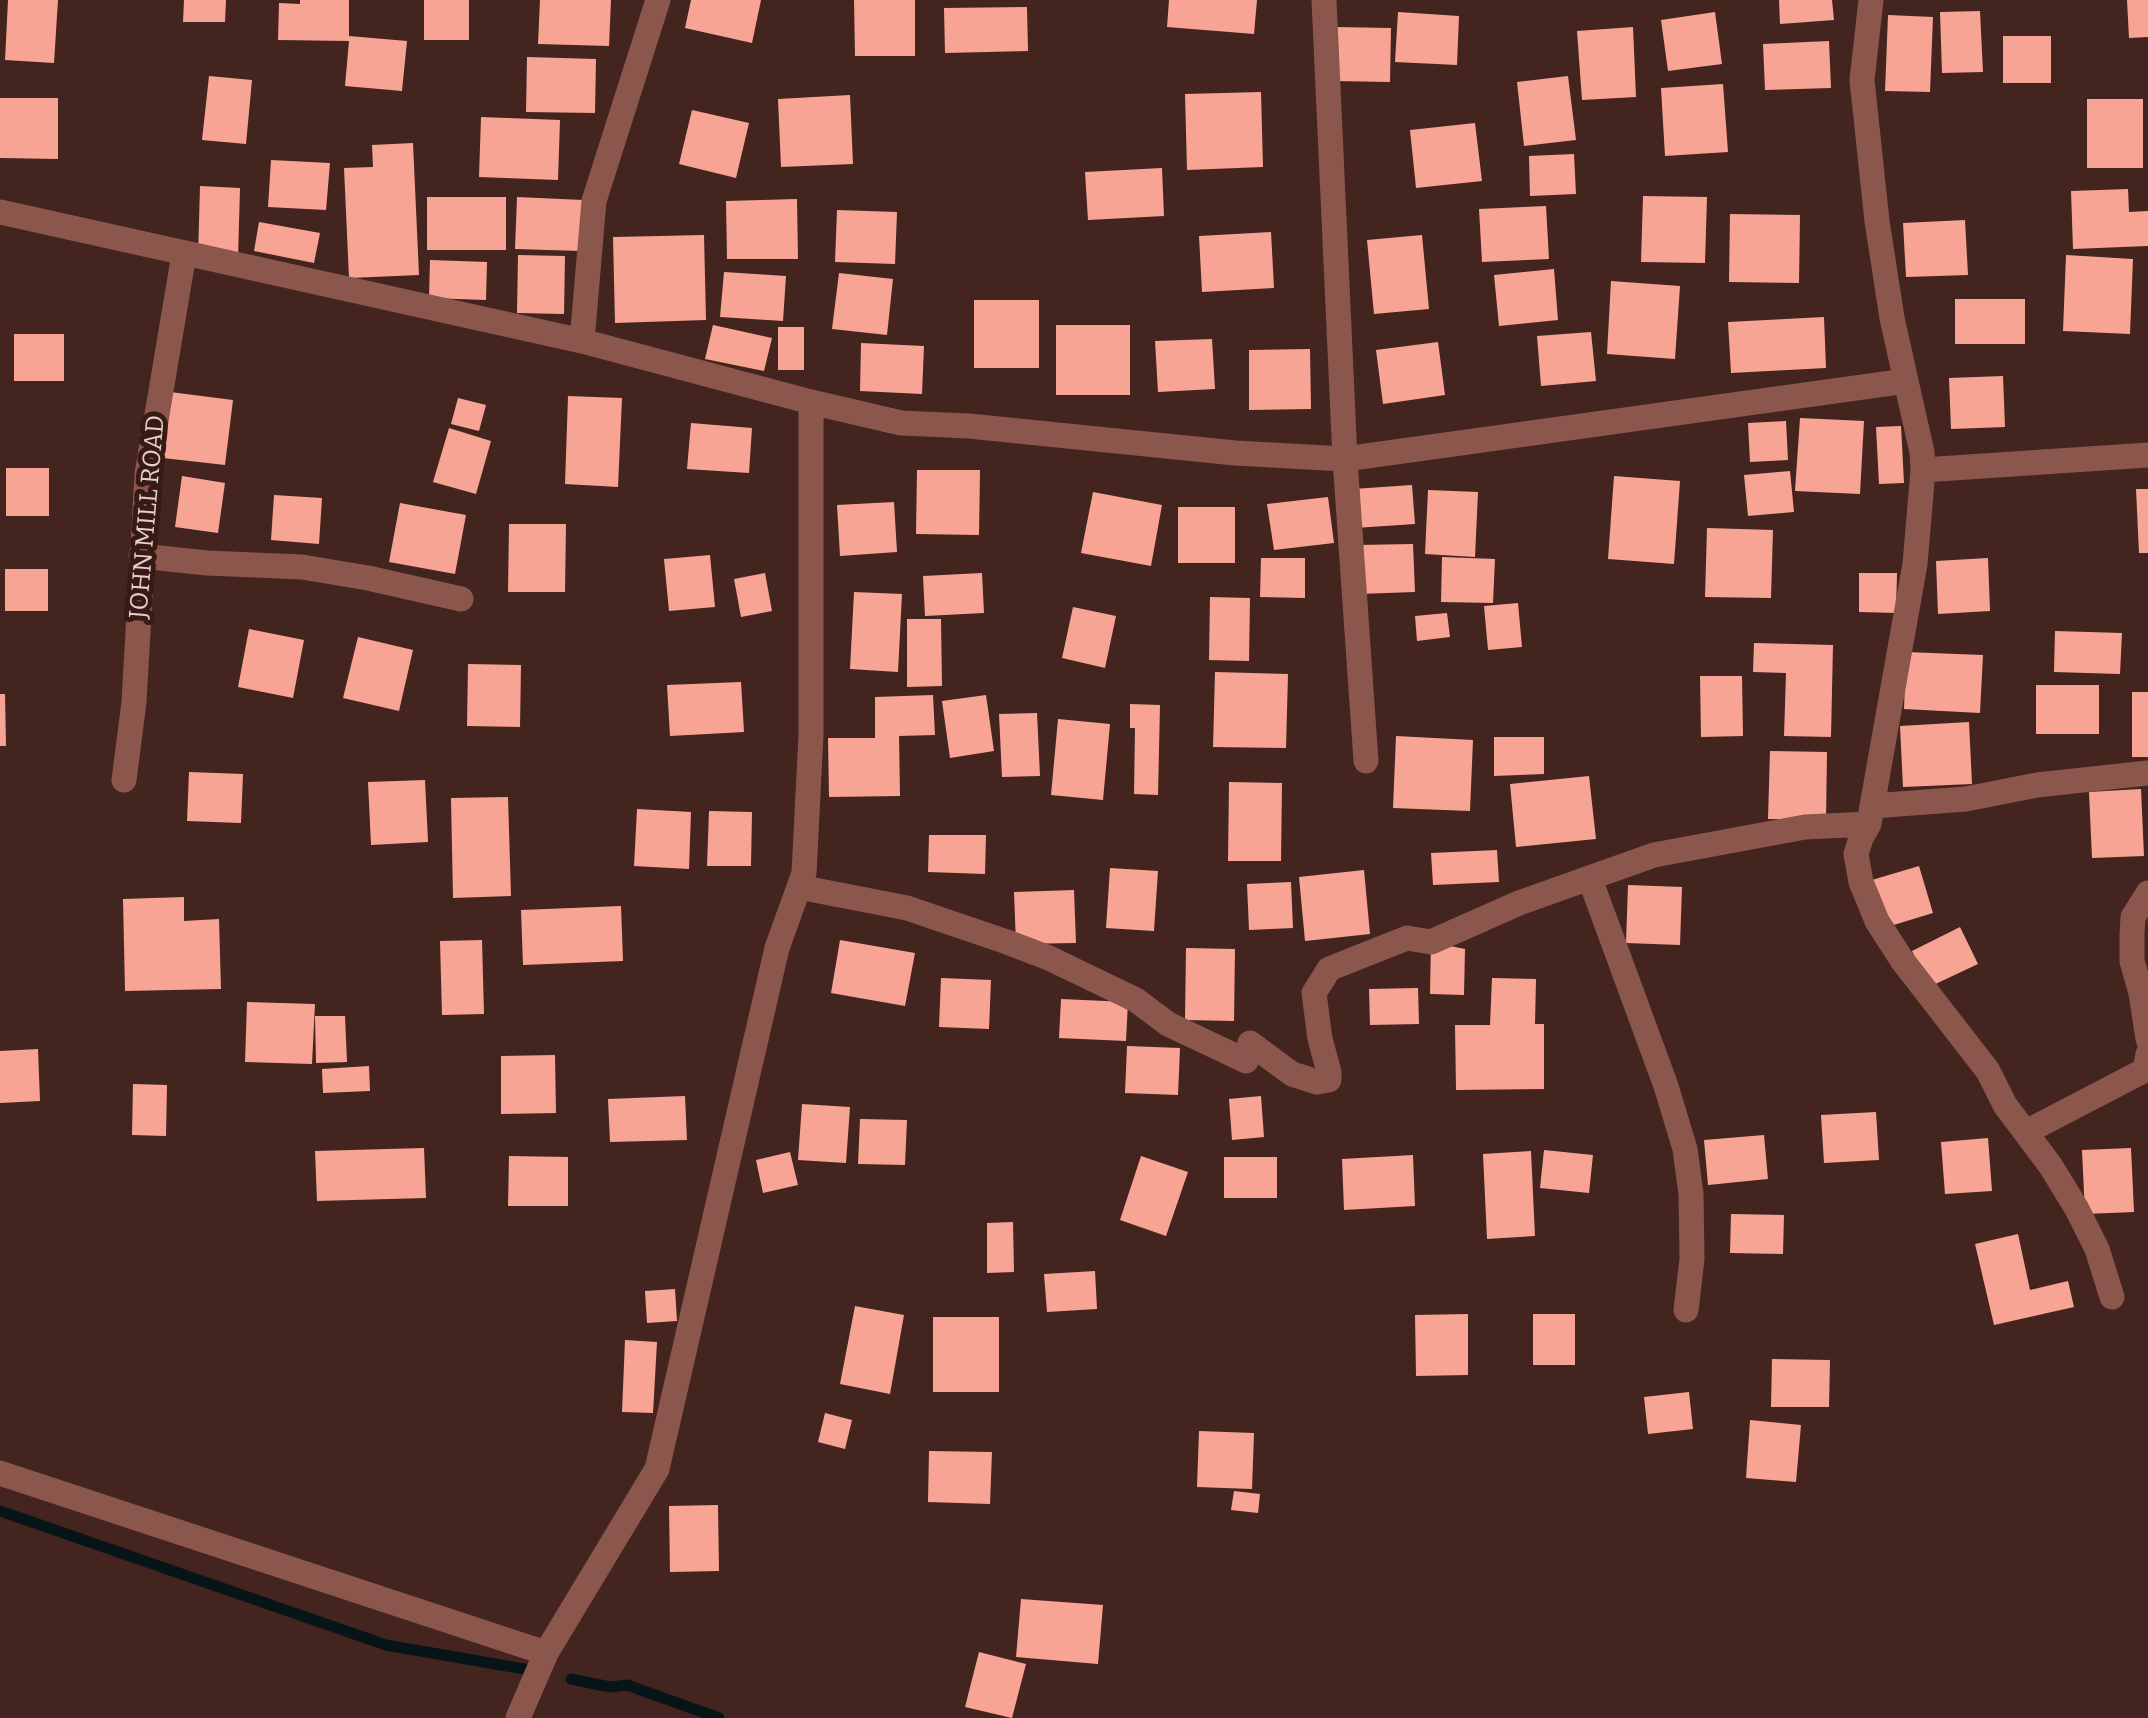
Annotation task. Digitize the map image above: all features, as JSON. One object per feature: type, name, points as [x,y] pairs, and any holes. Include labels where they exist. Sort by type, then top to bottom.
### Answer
[{"type":"street","points":[[582,341],[594,201],[658,0]]},
{"type":"street","points":[[1324,0],[1345,459],[1366,761]]},
{"type":"street","points":[[1871,0],[1862,80],[1877,221],[1892,318],[1922,452],[1922,470],[1915,564],[1870,815],[1856,854],[1860,882],[1877,921],[1902,960],[1988,1071],[2005,1105],[2077,1209],[2097,1249],[2112,1297]]},
{"type":"street","points":[[0,212],[582,341],[901,423],[969,426],[1235,453],[1345,459],[1906,381]]},
{"type":"street","name":"JOHN MILL ROAD","points":[[124,780],[134,702],[147,474],[184,254]]},
{"type":"street","points":[[518,1718],[546,1654],[656,1469],[777,948],[804,873],[811,735],[811,402]]},
{"type":"street","points":[[1922,470],[2148,455]]},
{"type":"street","points":[[141,556],[302,567],[461,599]]},
{"type":"street","points":[[799,887],[906,908],[1021,947],[1136,1000],[1168,1024],[1246,1060],[1250,1043],[1292,1074],[1317,1082],[1329,1080],[1329,1072],[1314,993],[1329,969],[1407,938],[1431,942],[1519,903],[1654,855],[2036,785],[2148,773]]},
{"type":"street","points":[[1590,878],[1666,1086],[1684,1149],[1692,1194],[1686,1310]]},
{"type":"street","points":[[2148,894],[2133,918],[2132,961],[2148,1039]]},
{"type":"street","points":[[2026,1132],[2145,1070],[2148,1054]]},
{"type":"street","points":[[0,1473],[546,1654]]},
{"type":"building","points":[[8,0],[58,0],[54,63],[5,60]]},
{"type":"building","points":[[184,0],[226,0],[225,22],[183,22]]},
{"type":"building","points":[[300,0],[349,0],[349,36],[407,41],[402,91],[345,86],[349,41],[278,40],[279,3],[300,4]]},
{"type":"building","points":[[424,0],[469,0],[469,40],[424,40]]},
{"type":"building","points":[[540,0],[611,0],[609,46],[538,44]]},
{"type":"building","points":[[691,0],[761,0],[752,43],[685,28]]},
{"type":"building","points":[[854,0],[915,0],[915,56],[855,56]]},
{"type":"building","points":[[1169,0],[1257,0],[1254,34],[1167,27]]},
{"type":"building","points":[[1779,0],[1832,0],[1834,20],[1780,24]]},
{"type":"building","points":[[2127,0],[2148,0],[2148,37],[2129,38]]},
{"type":"building","points":[[1027,7],[1028,51],[945,53],[944,8]]},
{"type":"building","points":[[1980,11],[1983,72],[1942,73],[1940,12]]},
{"type":"building","points":[[1398,12],[1459,16],[1457,65],[1395,62]]},
{"type":"building","points":[[1715,12],[1722,64],[1668,71],[1661,20]]},
{"type":"building","points":[[1888,15],[1933,17],[1930,92],[1885,91]]},
{"type":"building","points":[[1335,27],[1391,28],[1390,82],[1334,81]]},
{"type":"building","points":[[1633,27],[1636,97],[1582,100],[1577,31]]},
{"type":"building","points":[[2003,36],[2051,36],[2051,83],[2003,83]]},
{"type":"building","points":[[1829,41],[1831,88],[1765,90],[1763,44]]},
{"type":"building","points":[[527,57],[596,59],[595,113],[526,112]]},
{"type":"building","points":[[209,76],[252,80],[246,144],[202,140]]},
{"type":"building","points":[[1568,76],[1576,140],[1524,146],[1517,82]]},
{"type":"building","points":[[1723,84],[1728,152],[1665,156],[1661,88]]},
{"type":"building","points":[[1261,92],[1263,167],[1187,170],[1185,94]]},
{"type":"building","points":[[850,95],[853,164],[781,167],[778,99]]},
{"type":"building","points":[[0,98],[58,98],[58,159],[0,158]]},
{"type":"building","points":[[2087,99],[2143,99],[2143,168],[2087,168]]},
{"type":"building","points":[[692,110],[749,123],[736,178],[679,164]]},
{"type":"building","points":[[481,117],[560,120],[558,180],[479,177]]},
{"type":"building","points":[[1475,123],[1482,181],[1416,188],[1410,130]]},
{"type":"building","points":[[413,143],[419,275],[349,278],[344,168],[373,167],[372,145]]},
{"type":"building","points":[[1574,154],[1576,194],[1530,196],[1529,156]]},
{"type":"building","points":[[271,160],[330,163],[326,210],[268,207]]},
{"type":"building","points":[[1162,168],[1164,216],[1088,220],[1085,172]]},
{"type":"building","points":[[200,186],[240,188],[238,259],[198,257]]},
{"type":"building","points":[[2128,189],[2129,212],[2148,211],[2148,246],[2073,249],[2071,191]]},
{"type":"building","points":[[1643,196],[1707,197],[1705,263],[1641,262]]},
{"type":"building","points":[[427,197],[506,197],[506,250],[427,250]]},
{"type":"building","points":[[517,197],[583,200],[581,251],[515,249]]},
{"type":"building","points":[[797,199],[798,259],[727,259],[726,201]]},
{"type":"building","points":[[1546,206],[1549,259],[1482,262],[1479,209]]},
{"type":"building","points":[[837,210],[897,212],[895,264],[835,262]]},
{"type":"building","points":[[1730,214],[1800,215],[1799,283],[1729,282]]},
{"type":"building","points":[[1965,220],[1968,275],[1906,277],[1903,223]]},
{"type":"building","points":[[259,222],[320,233],[314,263],[254,251]]},
{"type":"building","points":[[1271,232],[1274,288],[1202,292],[1199,236]]},
{"type":"building","points":[[704,235],[706,320],[615,323],[613,237]]},
{"type":"building","points":[[1422,235],[1429,309],[1374,314],[1367,240]]},
{"type":"building","points":[[518,255],[565,256],[564,314],[517,313]]},
{"type":"building","points":[[2066,255],[2133,259],[2130,334],[2063,331]]},
{"type":"building","points":[[430,260],[487,262],[486,300],[429,298]]},
{"type":"building","points":[[1554,269],[1558,320],[1499,326],[1494,275]]},
{"type":"building","points":[[724,272],[786,276],[783,321],[720,317]]},
{"type":"building","points":[[839,273],[893,279],[887,335],[832,329]]},
{"type":"building","points":[[1611,281],[1680,286],[1675,359],[1607,354]]},
{"type":"building","points":[[1955,299],[2025,299],[2025,344],[1955,344]]},
{"type":"building","points":[[974,300],[1039,300],[1039,368],[974,368]]},
{"type":"building","points":[[1824,317],[1826,368],[1731,373],[1728,322]]},
{"type":"building","points":[[713,325],[772,338],[764,371],[705,359]]},
{"type":"building","points":[[1056,325],[1130,325],[1130,395],[1056,395]]},
{"type":"building","points":[[778,327],[804,327],[804,370],[778,370]]},
{"type":"building","points":[[1591,332],[1596,381],[1541,386],[1537,336]]},
{"type":"building","points":[[14,334],[64,334],[64,381],[14,381]]},
{"type":"building","points":[[1212,339],[1215,389],[1158,392],[1155,341]]},
{"type":"building","points":[[1438,342],[1445,395],[1383,404],[1376,350]]},
{"type":"building","points":[[861,343],[924,346],[922,394],[860,391]]},
{"type":"building","points":[[1310,349],[1311,409],[1249,410],[1249,350]]},
{"type":"building","points":[[2003,376],[2005,427],[1951,429],[1949,378]]},
{"type":"building","points":[[170,392],[233,400],[225,465],[163,458]]},
{"type":"building","points":[[568,396],[622,398],[618,487],[565,484]]},
{"type":"building","points":[[458,398],[486,405],[479,431],[451,424]]},
{"type":"building","points":[[1800,418],[1864,421],[1860,494],[1795,491]]},
{"type":"building","points":[[1786,421],[1788,460],[1750,462],[1748,423]]},
{"type":"building","points":[[691,423],[752,428],[749,473],[687,469]]},
{"type":"building","points":[[1901,426],[1904,483],[1879,484],[1876,427]]},
{"type":"building","points":[[449,428],[491,441],[476,494],[433,482]]},
{"type":"building","points":[[6,468],[49,468],[49,516],[6,516]]},
{"type":"building","points":[[917,470],[980,470],[979,535],[916,534]]},
{"type":"building","points":[[1790,471],[1794,512],[1748,516],[1744,475]]},
{"type":"building","points":[[182,476],[225,483],[218,533],[175,527]]},
{"type":"building","points":[[1614,476],[1680,481],[1674,564],[1608,559]]},
{"type":"building","points":[[1412,485],[1415,524],[1355,528],[1353,489]]},
{"type":"building","points":[[2136,489],[2148,489],[2148,553],[2139,553]]},
{"type":"building","points":[[1428,490],[1478,492],[1475,557],[1425,554]]},
{"type":"building","points":[[1093,492],[1162,505],[1151,566],[1081,553]]},
{"type":"building","points":[[274,495],[322,498],[319,544],[271,540]]},
{"type":"building","points":[[1328,497],[1334,543],[1274,550],[1267,504]]},
{"type":"building","points":[[894,502],[897,552],[840,556],[837,505]]},
{"type":"building","points":[[400,503],[466,515],[455,574],[389,562]]},
{"type":"building","points":[[1178,507],[1235,507],[1235,563],[1178,563]]},
{"type":"building","points":[[509,524],[566,524],[565,592],[508,592]]},
{"type":"building","points":[[1707,528],[1773,530],[1771,598],[1705,597]]},
{"type":"building","points":[[1413,544],[1415,592],[1358,594],[1357,545]]},
{"type":"building","points":[[710,555],[715,607],[669,611],[664,559]]},
{"type":"building","points":[[1442,557],[1495,559],[1493,603],[1441,602]]},
{"type":"building","points":[[1261,558],[1305,558],[1305,598],[1260,597]]},
{"type":"building","points":[[1988,558],[1990,611],[1938,614],[1936,561]]},
{"type":"building","points":[[5,569],[48,569],[48,611],[5,611]]},
{"type":"building","points":[[765,573],[772,611],[741,617],[734,579]]},
{"type":"building","points":[[982,573],[984,613],[925,616],[923,576]]},
{"type":"building","points":[[1859,573],[1897,573],[1896,613],[1859,612]]},
{"type":"building","points":[[854,592],[902,594],[898,672],[850,669]]},
{"type":"building","points":[[1210,597],[1250,598],[1249,661],[1209,660]]},
{"type":"building","points":[[1518,603],[1522,647],[1488,650],[1484,606]]},
{"type":"building","points":[[1073,607],[1116,616],[1105,668],[1062,658]]},
{"type":"building","points":[[1447,613],[1450,637],[1417,641],[1415,616]]},
{"type":"building","points":[[907,619],[941,619],[942,686],[907,687]]},
{"type":"building","points":[[249,629],[304,640],[293,698],[238,687]]},
{"type":"building","points":[[2055,631],[2122,633],[2120,674],[2054,672]]},
{"type":"building","points":[[358,637],[413,650],[399,711],[343,698]]},
{"type":"building","points":[[1754,643],[1833,645],[1831,737],[1784,736],[1786,673],[1753,672]]},
{"type":"building","points":[[1906,652],[1983,655],[1980,713],[1904,709]]},
{"type":"building","points":[[468,664],[521,665],[520,727],[467,726]]},
{"type":"building","points":[[1215,672],[1288,674],[1286,748],[1213,747]]},
{"type":"building","points":[[1700,676],[1742,676],[1743,736],[1701,737]]},
{"type":"building","points":[[741,682],[744,732],[670,736],[667,685]]},
{"type":"building","points":[[2036,685],[2099,685],[2099,734],[2036,734]]},
{"type":"building","points":[[2132,692],[2148,692],[2148,757],[2132,757]]},
{"type":"building","points":[[0,694],[5,694],[6,746],[0,746]]},
{"type":"building","points":[[933,695],[935,735],[899,736],[900,796],[829,797],[828,738],[875,738],[875,697]]},
{"type":"building","points":[[986,695],[994,751],[950,758],[942,701]]},
{"type":"building","points":[[1130,704],[1160,705],[1158,795],[1134,794],[1135,728],[1130,728]]},
{"type":"building","points":[[1037,713],[1040,776],[1002,777],[999,714]]},
{"type":"building","points":[[1058,719],[1110,724],[1103,800],[1051,795]]},
{"type":"building","points":[[1969,722],[1972,784],[1903,787],[1900,726]]},
{"type":"building","points":[[1396,736],[1473,740],[1470,811],[1393,808]]},
{"type":"building","points":[[1494,737],[1544,737],[1544,774],[1494,776]]},
{"type":"building","points":[[1770,751],[1827,752],[1826,820],[1768,819]]},
{"type":"building","points":[[189,772],[243,774],[241,823],[187,821]]},
{"type":"building","points":[[1589,776],[1596,839],[1516,847],[1510,784]]},
{"type":"building","points":[[425,780],[428,842],[371,845],[368,782]]},
{"type":"building","points":[[1229,782],[1282,783],[1281,861],[1228,861]]},
{"type":"building","points":[[2141,789],[2144,856],[2092,858],[2089,792]]},
{"type":"building","points":[[508,797],[511,896],[453,898],[451,798]]},
{"type":"building","points":[[637,809],[691,812],[689,869],[634,866]]},
{"type":"building","points":[[709,811],[752,812],[751,866],[707,866]]},
{"type":"building","points":[[929,835],[986,835],[985,874],[928,872]]},
{"type":"building","points":[[1497,850],[1499,882],[1433,885],[1431,853]]},
{"type":"building","points":[[1919,866],[1933,913],[1887,927],[1872,880]]},
{"type":"building","points":[[1110,868],[1158,871],[1154,931],[1106,928]]},
{"type":"building","points":[[1364,870],[1370,934],[1305,941],[1299,877]]},
{"type":"building","points":[[1291,882],[1293,928],[1249,930],[1247,884]]},
{"type":"building","points":[[1628,885],[1682,887],[1680,945],[1626,943]]},
{"type":"building","points":[[1074,890],[1076,943],[1016,944],[1014,892]]},
{"type":"building","points":[[184,897],[184,921],[219,919],[221,989],[125,991],[123,899]]},
{"type":"building","points":[[621,906],[623,961],[523,965],[521,910]]},
{"type":"building","points":[[1960,927],[1978,964],[1929,987],[1912,951]]},
{"type":"building","points":[[482,940],[484,1014],[442,1015],[440,941]]},
{"type":"building","points":[[840,940],[915,953],[905,1006],[831,993]]},
{"type":"building","points":[[1431,942],[1465,949],[1464,995],[1430,994]]},
{"type":"building","points":[[1186,948],[1235,949],[1234,1021],[1185,1020]]},
{"type":"building","points":[[941,978],[991,980],[989,1029],[939,1027]]},
{"type":"building","points":[[1492,978],[1536,979],[1535,1024],[1544,1024],[1544,1089],[1456,1090],[1455,1025],[1490,1025]]},
{"type":"building","points":[[1418,988],[1419,1024],[1370,1025],[1369,989]]},
{"type":"building","points":[[1061,999],[1128,1002],[1126,1041],[1059,1038]]},
{"type":"building","points":[[247,1002],[315,1004],[312,1064],[245,1062]]},
{"type":"building","points":[[315,1016],[345,1016],[347,1062],[316,1063]]},
{"type":"building","points":[[1127,1046],[1180,1048],[1178,1095],[1125,1093]]},
{"type":"building","points":[[38,1049],[40,1101],[0,1103],[0,1051]]},
{"type":"building","points":[[555,1055],[556,1113],[501,1114],[501,1056]]},
{"type":"building","points":[[369,1066],[370,1091],[323,1093],[322,1069]]},
{"type":"building","points":[[133,1084],[167,1085],[166,1136],[132,1135]]},
{"type":"building","points":[[685,1096],[687,1140],[610,1142],[608,1099]]},
{"type":"building","points":[[1261,1096],[1264,1137],[1232,1140],[1229,1099]]},
{"type":"building","points":[[802,1104],[850,1107],[846,1163],[798,1160]]},
{"type":"building","points":[[1876,1112],[1879,1160],[1824,1163],[1821,1115]]},
{"type":"building","points":[[860,1119],[907,1120],[905,1165],[858,1164]]},
{"type":"building","points":[[1764,1135],[1768,1179],[1708,1185],[1704,1140]]},
{"type":"building","points":[[1988,1138],[1992,1191],[1945,1194],[1941,1142]]},
{"type":"building","points":[[424,1148],[426,1198],[317,1201],[315,1151]]},
{"type":"building","points":[[2131,1148],[2134,1212],[2085,1214],[2082,1150]]},
{"type":"building","points":[[1544,1150],[1593,1155],[1589,1193],[1540,1188]]},
{"type":"building","points":[[1531,1151],[1535,1236],[1487,1239],[1483,1154]]},
{"type":"building","points":[[790,1152],[798,1185],[763,1193],[756,1160]]},
{"type":"building","points":[[1413,1155],[1415,1206],[1344,1210],[1342,1159]]},
{"type":"building","points":[[509,1156],[568,1157],[568,1206],[508,1206]]},
{"type":"building","points":[[1141,1156],[1188,1172],[1166,1236],[1120,1220]]},
{"type":"building","points":[[1224,1157],[1277,1157],[1277,1198],[1224,1198]]},
{"type":"building","points":[[1731,1214],[1784,1215],[1783,1254],[1730,1253]]},
{"type":"building","points":[[1013,1222],[1014,1272],[987,1273],[987,1223]]},
{"type":"building","points":[[2018,1234],[2030,1290],[2068,1281],[2074,1307],[1994,1325],[1975,1244]]},
{"type":"building","points":[[1095,1271],[1097,1309],[1047,1312],[1044,1274]]},
{"type":"building","points":[[675,1289],[677,1321],[647,1323],[645,1291]]},
{"type":"building","points":[[855,1306],[904,1315],[890,1394],[840,1384]]},
{"type":"building","points":[[1468,1314],[1468,1375],[1416,1376],[1415,1315]]},
{"type":"building","points":[[1533,1314],[1575,1314],[1575,1365],[1533,1365]]},
{"type":"building","points":[[933,1317],[999,1317],[999,1392],[933,1392]]},
{"type":"building","points":[[625,1340],[657,1342],[653,1413],[622,1412]]},
{"type":"building","points":[[1772,1359],[1830,1360],[1829,1407],[1771,1407]]},
{"type":"building","points":[[1689,1392],[1693,1429],[1648,1434],[1644,1397]]},
{"type":"building","points":[[825,1413],[852,1420],[845,1449],[818,1442]]},
{"type":"building","points":[[1750,1420],[1801,1425],[1796,1482],[1746,1478]]},
{"type":"building","points":[[1199,1431],[1254,1433],[1252,1489],[1197,1487]]},
{"type":"building","points":[[929,1451],[992,1452],[990,1504],[928,1502]]},
{"type":"building","points":[[1234,1491],[1260,1494],[1258,1513],[1231,1510]]},
{"type":"building","points":[[718,1505],[719,1571],[670,1572],[669,1506]]},
{"type":"building","points":[[1021,1599],[1103,1605],[1098,1664],[1016,1657]]},
{"type":"building","points":[[979,1652],[1026,1664],[1012,1718],[965,1707]]},
{"type":"waterway","points":[[0,1511],[386,1645],[524,1669]]},
{"type":"waterway","points":[[571,1679],[610,1687],[627,1685],[719,1718]]}]
